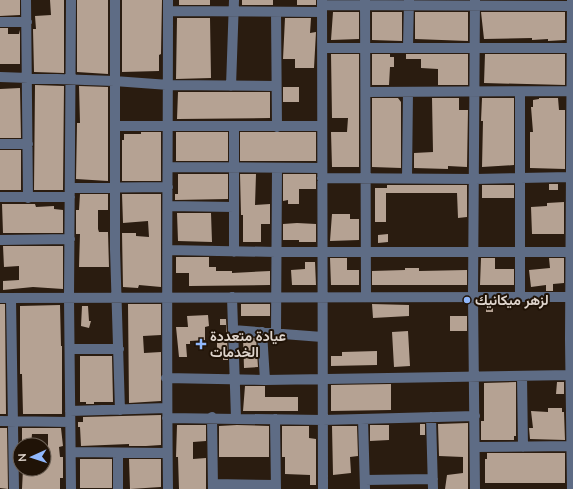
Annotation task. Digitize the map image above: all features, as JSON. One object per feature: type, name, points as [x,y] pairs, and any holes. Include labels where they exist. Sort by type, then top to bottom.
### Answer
[{"type":"street","points":[[26,0],[28,198]]},
{"type":"street","points":[[70,489],[69,298],[71,0]]},
{"type":"street","points":[[115,0],[114,81],[116,297],[120,410]]},
{"type":"street","points":[[168,0],[169,85],[166,378],[168,489]]},
{"type":"street","points":[[231,86],[234,0]]},
{"type":"street","points":[[168,11],[276,12],[322,6],[409,2],[571,3],[572,489]]},
{"type":"street","points":[[408,47],[409,2]]},
{"type":"street","points":[[475,489],[476,447],[473,296],[475,252],[474,92],[476,2]]},
{"type":"street","points":[[365,3],[366,297]]},
{"type":"street","points":[[322,6],[323,489]]},
{"type":"street","points":[[276,12],[277,127]]},
{"type":"street","points":[[0,22],[26,22]]},
{"type":"street","points":[[322,48],[572,48]]},
{"type":"street","points":[[0,77],[114,81],[169,85],[276,86]]},
{"type":"street","points":[[366,92],[570,91]]},
{"type":"street","points":[[407,178],[408,92]]},
{"type":"street","points":[[520,92],[520,297]]},
{"type":"street","points":[[115,126],[322,126]]},
{"type":"street","points":[[234,127],[234,252]]},
{"type":"street","points":[[0,144],[28,144]]},
{"type":"street","points":[[168,167],[277,168],[366,178],[475,179],[521,178],[571,170]]},
{"type":"street","points":[[276,333],[275,298],[277,168]]},
{"type":"street","points":[[0,198],[28,198],[116,187],[168,187]]},
{"type":"street","points":[[168,206],[234,207]]},
{"type":"street","points":[[0,240],[70,239]]},
{"type":"street","points":[[168,250],[234,252],[572,252]]},
{"type":"street","points":[[232,297],[236,418]]},
{"type":"street","points":[[0,298],[572,297]]},
{"type":"street","points":[[11,298],[14,489]]},
{"type":"street","points":[[233,330],[322,337]]},
{"type":"street","points":[[262,332],[265,380]]},
{"type":"street","points":[[70,349],[119,350]]},
{"type":"street","points":[[166,378],[265,380],[571,375]]},
{"type":"street","points":[[522,376],[523,447]]},
{"type":"street","points":[[70,411],[120,410],[212,417],[323,420],[475,416]]},
{"type":"street","points":[[212,417],[213,487],[276,487],[275,419]]},
{"type":"street","points":[[364,419],[365,485],[433,484],[431,417]]},
{"type":"street","points":[[0,421],[70,422]]},
{"type":"street","points":[[476,447],[572,446]]},
{"type":"street","points":[[71,452],[167,453]]},
{"type":"street","points":[[118,453],[118,489]]},
{"type":"building","points":[[0,0],[20,0],[20,15],[0,16]]},
{"type":"building","points":[[50,0],[64,0],[64,73],[34,72],[33,29],[36,29],[35,16],[51,15]]},
{"type":"building","points":[[77,0],[108,0],[108,74],[77,72]]},
{"type":"building","points":[[122,0],[162,0],[161,54],[159,55],[159,71],[122,72]]},
{"type":"building","points":[[179,0],[210,0],[210,5],[179,5]]},
{"type":"building","points":[[242,0],[273,0],[273,5],[242,5]]},
{"type":"building","points":[[297,0],[316,0],[316,5],[297,5]]},
{"type":"building","points":[[333,12],[359,12],[359,39],[331,40]]},
{"type":"building","points":[[372,12],[402,12],[402,41],[372,40]]},
{"type":"building","points":[[415,12],[468,12],[468,41],[415,39]]},
{"type":"building","points":[[481,12],[565,12],[565,40],[548,41],[548,39],[532,40],[532,38],[484,39]]},
{"type":"building","points":[[177,18],[210,18],[211,78],[176,79]]},
{"type":"building","points":[[285,18],[311,18],[310,33],[316,32],[314,68],[295,68],[295,59],[283,59]]},
{"type":"building","points":[[0,28],[8,28],[8,34],[19,34],[20,30],[20,64],[0,64]]},
{"type":"building","points":[[331,54],[359,54],[359,167],[332,167],[331,132],[347,132],[348,118],[332,118]]},
{"type":"building","points":[[372,54],[390,54],[390,57],[394,57],[394,67],[390,67],[389,85],[372,85]]},
{"type":"building","points":[[406,54],[468,54],[468,85],[438,85],[438,69],[421,68],[421,59],[406,59]]},
{"type":"building","points":[[485,54],[565,54],[565,85],[484,83]]},
{"type":"building","points":[[35,85],[64,86],[63,190],[34,190]]},
{"type":"building","points":[[79,86],[108,87],[108,181],[76,179],[77,123],[80,123]]},
{"type":"building","points":[[283,87],[299,87],[299,102],[283,102]]},
{"type":"building","points":[[20,88],[21,138],[0,138],[0,89]]},
{"type":"building","points":[[178,92],[270,92],[270,118],[177,119]]},
{"type":"building","points":[[372,98],[398,98],[401,102],[401,168],[372,167]]},
{"type":"building","points":[[432,98],[459,98],[459,110],[468,110],[467,167],[448,166],[448,169],[414,168],[414,153],[433,152]]},
{"type":"building","points":[[482,98],[514,98],[514,165],[482,167]]},
{"type":"building","points":[[539,98],[558,98],[559,110],[565,110],[565,169],[530,168],[530,132],[533,132],[531,107],[533,107],[533,100]]},
{"type":"building","points":[[141,132],[161,132],[161,181],[122,181],[122,140],[124,140],[124,134],[141,134]]},
{"type":"building","points":[[176,132],[228,132],[228,161],[176,161]]},
{"type":"building","points":[[240,132],[316,132],[316,161],[240,161]]},
{"type":"building","points":[[0,150],[21,150],[21,190],[0,190]]},
{"type":"building","points":[[178,174],[228,174],[228,199],[175,200],[175,194],[178,194]]},
{"type":"building","points":[[240,174],[256,174],[255,205],[270,204],[270,224],[261,224],[261,242],[243,242]]},
{"type":"building","points":[[283,174],[316,174],[316,189],[299,189],[299,204],[288,204],[288,200],[283,201]]},
{"type":"building","points":[[549,184],[558,184],[558,190],[549,190]]},
{"type":"building","points":[[387,185],[467,185],[467,217],[458,218],[457,193],[386,193],[386,222],[375,222],[375,188],[387,188]]},
{"type":"building","points":[[482,185],[514,185],[514,198],[482,198]]},
{"type":"building","points":[[80,194],[108,194],[108,210],[98,210],[98,229],[99,232],[108,232],[109,267],[79,267],[80,234],[76,234],[76,210],[79,210]]},
{"type":"building","points":[[122,194],[161,194],[161,287],[139,285],[138,288],[123,287],[122,233],[136,233],[136,236],[149,237],[148,221],[123,223]]},
{"type":"building","points":[[564,202],[564,234],[532,234],[531,207],[547,206],[547,203]]},
{"type":"building","points":[[2,204],[35,204],[36,207],[54,206],[54,209],[63,210],[63,233],[3,233]]},
{"type":"building","points":[[177,213],[211,213],[212,242],[178,241]]},
{"type":"building","points":[[332,214],[350,214],[350,219],[359,219],[359,240],[330,241]]},
{"type":"building","points":[[283,224],[316,224],[316,242],[283,240]]},
{"type":"building","points":[[388,234],[388,242],[378,243],[378,235]]},
{"type":"building","points":[[3,246],[63,246],[63,289],[33,287],[3,290],[3,281],[19,280],[19,266],[4,267]]},
{"type":"building","points":[[176,257],[209,257],[209,267],[216,267],[216,271],[232,271],[232,273],[270,271],[270,285],[189,286],[189,273],[176,273]]},
{"type":"building","points":[[330,258],[347,258],[347,270],[359,270],[359,285],[331,285]]},
{"type":"building","points":[[481,258],[495,258],[495,269],[514,269],[514,285],[480,285]]},
{"type":"building","points":[[549,258],[564,258],[564,283],[553,284],[553,291],[546,291],[546,285],[531,287],[529,270],[550,268]]},
{"type":"building","points":[[305,262],[315,262],[316,285],[292,285],[291,270],[305,269]]},
{"type":"building","points":[[405,268],[419,268],[419,271],[467,270],[467,285],[372,285],[372,271],[405,270]]},
{"type":"building","points":[[0,304],[5,304],[6,414],[0,414]]},
{"type":"building","points":[[128,304],[161,304],[161,335],[143,336],[144,353],[161,352],[161,401],[129,403]]},
{"type":"building","points":[[241,304],[270,304],[270,316],[241,316]]},
{"type":"building","points":[[372,304],[409,305],[409,316],[373,318]]},
{"type":"building","points":[[60,305],[62,346],[62,414],[23,414],[22,374],[20,374],[20,306]]},
{"type":"building","points":[[486,305],[493,305],[493,312],[486,312]]},
{"type":"building","points":[[82,306],[88,306],[89,321],[91,321],[89,328],[81,326]]},
{"type":"building","points":[[208,315],[209,326],[205,327],[205,340],[190,341],[190,344],[186,344],[187,357],[179,357],[176,327],[188,327],[187,316]]},
{"type":"building","points":[[450,316],[467,316],[467,331],[450,331]]},
{"type":"building","points":[[220,319],[226,319],[228,360],[223,360],[223,356],[217,356],[217,338],[226,338],[226,325],[220,325]]},
{"type":"building","points":[[408,331],[410,366],[394,367],[392,332]]},
{"type":"building","points":[[243,337],[256,338],[258,367],[244,368]]},
{"type":"building","points":[[377,351],[377,365],[331,366],[331,356],[342,356],[342,352]]},
{"type":"building","points":[[80,356],[112,356],[113,402],[94,402],[94,404],[86,404],[86,402],[80,402]]},
{"type":"building","points":[[516,382],[516,436],[514,436],[514,440],[481,440],[481,421],[484,421],[484,383]]},
{"type":"building","points":[[557,382],[564,382],[564,394],[556,394]]},
{"type":"building","points":[[391,384],[391,410],[331,411],[331,385]]},
{"type":"building","points":[[245,386],[265,386],[265,397],[298,397],[298,411],[243,411]]},
{"type":"building","points":[[548,408],[562,408],[562,412],[564,412],[565,440],[530,439],[529,428],[533,428],[531,411],[548,412]]},
{"type":"building","points":[[161,415],[161,445],[129,446],[129,444],[81,446],[80,427],[78,427],[78,422],[83,422],[83,417]]},
{"type":"building","points":[[468,423],[468,489],[445,489],[447,475],[463,473],[463,457],[439,456],[438,424]]},
{"type":"building","points":[[420,424],[425,424],[425,435],[420,435]]},
{"type":"building","points":[[177,425],[206,425],[206,441],[193,442],[193,459],[206,458],[206,489],[179,489],[178,457],[176,457]]},
{"type":"building","points":[[370,425],[389,425],[389,440],[370,441]]},
{"type":"building","points":[[219,426],[269,426],[269,457],[219,457]]},
{"type":"building","points":[[282,426],[309,426],[309,438],[316,439],[316,485],[310,485],[310,475],[285,474],[285,457],[282,457]]},
{"type":"building","points":[[332,426],[357,426],[358,456],[350,457],[351,473],[333,475]]},
{"type":"building","points":[[0,428],[7,428],[8,489],[0,488]]},
{"type":"building","points":[[22,428],[61,428],[63,446],[59,447],[60,457],[63,457],[63,478],[60,478],[60,489],[22,489],[23,477],[52,477],[52,437],[48,437],[48,434],[32,434],[32,437],[22,437]]},
{"type":"building","points":[[487,453],[565,453],[565,483],[485,483],[485,459],[487,459]]},
{"type":"building","points":[[80,459],[112,459],[112,488],[80,488]]},
{"type":"building","points":[[129,459],[161,459],[161,487],[130,489]]},
{"type":"place","name":"لزهر ميكانيك","points":[[467,300]]},
{"type":"place","name":"عيادة متعددة الخدمات","points":[[201,344]]}]
